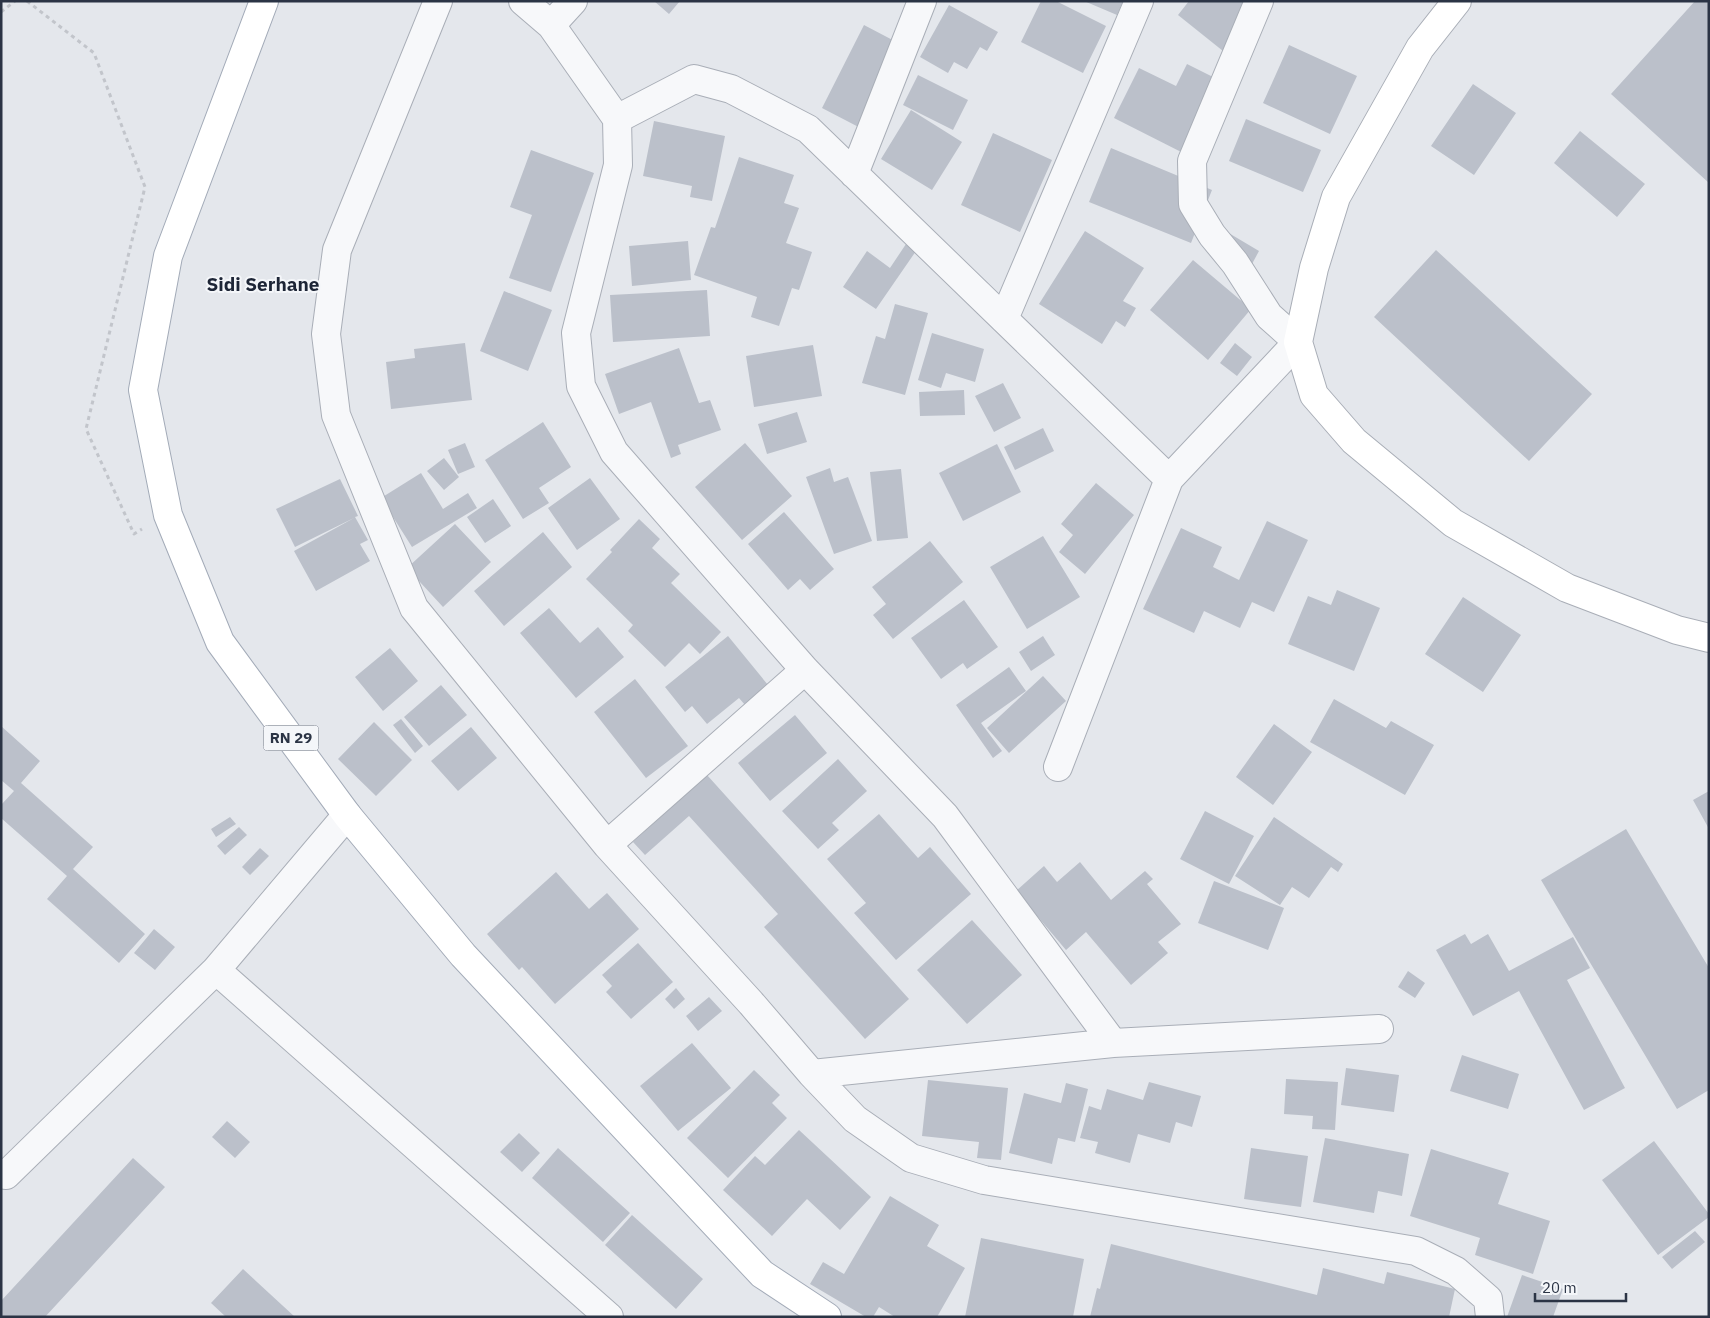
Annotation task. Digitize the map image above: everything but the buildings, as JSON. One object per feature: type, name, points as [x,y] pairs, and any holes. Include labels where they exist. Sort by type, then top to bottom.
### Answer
[{"type":"main road","name":"RN 29","points":[[264,1],[168,256],[143,390],[168,515],[220,642],[347,815],[463,955],[762,1274],[827,1317]]},
{"type":"main road","points":[[1458,1],[1420,48],[1336,198],[1314,268],[1298,342],[1314,394],[1354,441],[1453,523],[1568,588],[1677,630],[1709,638]]},
{"type":"street","points":[[438,1],[337,250],[326,334],[336,414],[414,608],[607,845],[751,1003],[812,1074],[855,1119],[911,1158],[984,1180],[1416,1251],[1456,1271],[1488,1299],[1490,1317]]},
{"type":"street","points":[[523,1],[551,25],[617,119],[618,165],[576,333],[581,386],[614,452],[805,670],[945,816],[1113,1043]]},
{"type":"street","points":[[551,25],[573,1]]},
{"type":"street","points":[[854,174],[922,1]]},
{"type":"street","points":[[1004,319],[1139,1]]},
{"type":"street","points":[[1058,767],[1170,480],[1298,342],[1270,316],[1235,263],[1212,235],[1192,204],[1192,161],[1258,1]]},
{"type":"street","points":[[617,119],[694,79],[731,89],[808,129],[1170,480]]},
{"type":"street","points":[[607,845],[805,670]]},
{"type":"street","points":[[6,1175],[216,970],[347,815]]},
{"type":"street","points":[[216,970],[609,1317]]},
{"type":"street","points":[[812,1074],[1113,1043],[1379,1029]]},
{"type":"path","points":[[1,12],[15,1]]},
{"type":"path","points":[[27,1],[94,53],[145,187],[86,429],[134,534],[168,515]]},
{"type":"district","name":"Sidi Serhane","points":[[263,284]]}]
